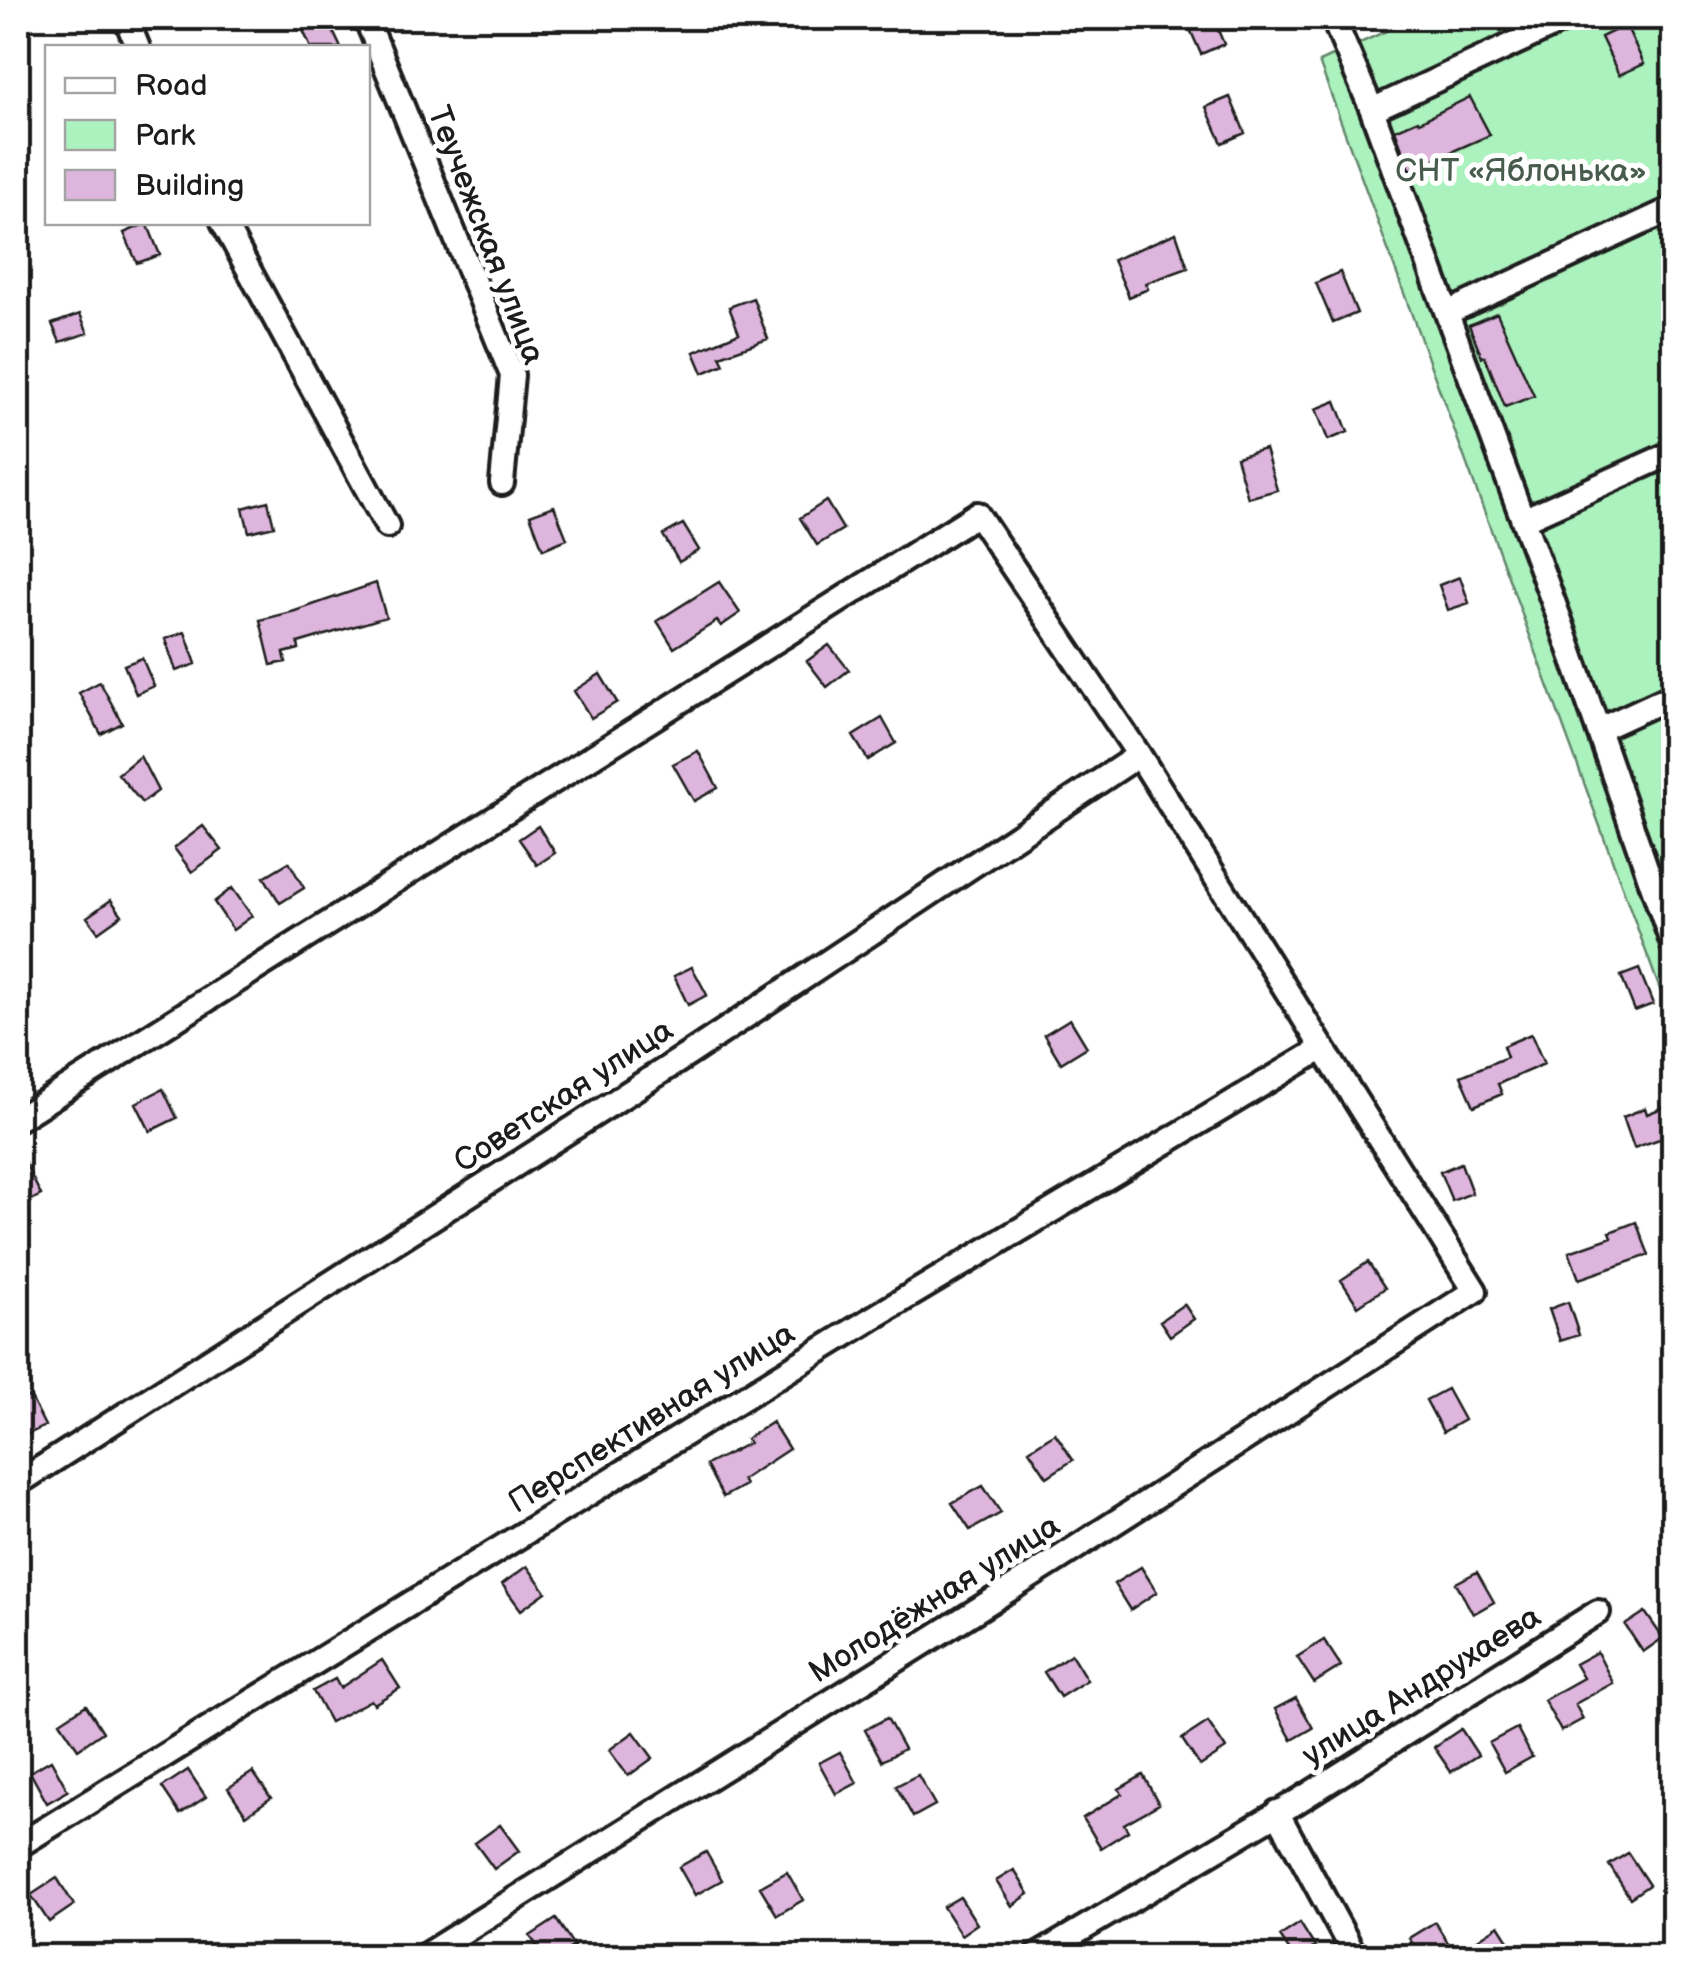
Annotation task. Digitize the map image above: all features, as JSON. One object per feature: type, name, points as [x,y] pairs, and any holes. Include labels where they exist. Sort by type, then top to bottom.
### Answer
[{"type":"street","points":[[126,18],[137,45]]},
{"type":"street","name":"Теучежская улица","points":[[366,18],[512,375],[502,483]]},
{"type":"street","points":[[1332,18],[1372,110],[1672,935]]},
{"type":"street","points":[[1372,110],[1569,18]]},
{"type":"street","points":[[1447,313],[1674,208]]},
{"type":"street","points":[[225,225],[387,526]]},
{"type":"street","points":[[1523,520],[1674,452]]},
{"type":"street","points":[[18,1119],[977,514],[1139,755],[1323,1048]]},
{"type":"street","points":[[1598,730],[1674,695]]},
{"type":"street","name":"Советская улица","points":[[18,1483],[689,1054],[1139,755]]},
{"type":"street","name":"Молодёжная улица","points":[[424,1956],[1052,1563],[1476,1290],[1323,1048]]},
{"type":"street","name":"Перспективная улица","points":[[18,1846],[876,1316],[1323,1048]]},
{"type":"street","name":"улица Андрухаева","points":[[1037,1956],[1278,1812],[1598,1612]]},
{"type":"street","points":[[1278,1812],[1355,1956]]},
{"type":"green space","name":"СНТ «Яблонька»","points":[[1414,18],[1673,18],[1673,1025],[1319,62]]},
{"type":"building","points":[[323,18],[334,18],[339,28],[333,31],[340,45],[310,45],[302,28]]},
{"type":"building","points":[[1185,18],[1213,18],[1224,44],[1201,54]]},
{"type":"building","points":[[1626,25],[1644,64],[1619,75],[1601,37]]},
{"type":"building","points":[[1230,97],[1245,133],[1222,143],[1206,107]]},
{"type":"building","points":[[1470,97],[1490,135],[1410,170],[1395,130]]},
{"type":"building","points":[[148,225],[160,255],[137,263],[124,233]]},
{"type":"building","points":[[1176,233],[1188,268],[1146,283],[1148,289],[1129,297],[1113,260]]},
{"type":"building","points":[[1340,272],[1357,313],[1333,323],[1316,283]]},
{"type":"building","points":[[753,298],[768,339],[720,356],[724,364],[703,373],[694,352],[739,333],[729,307]]},
{"type":"building","points":[[1497,313],[1534,396],[1505,407],[1469,325]]},
{"type":"building","points":[[80,314],[88,333],[60,342],[52,324]]},
{"type":"building","points":[[1336,401],[1348,432],[1328,440],[1316,409]]},
{"type":"building","points":[[1265,449],[1277,490],[1248,498],[1236,457]]},
{"type":"building","points":[[268,501],[274,526],[249,532],[243,508]]},
{"type":"building","points":[[826,501],[843,529],[817,545],[800,518]]},
{"type":"building","points":[[554,506],[567,539],[543,549],[530,515]]},
{"type":"building","points":[[683,524],[699,550],[679,562],[663,535]]},
{"type":"building","points":[[1460,577],[1469,603],[1448,610],[1439,585]]},
{"type":"building","points":[[719,582],[740,613],[721,626],[717,621],[674,648],[657,621]]},
{"type":"building","points":[[376,583],[386,617],[298,643],[299,649],[284,653],[286,662],[271,665],[260,620]]},
{"type":"building","points":[[185,632],[196,664],[176,671],[165,639]]},
{"type":"building","points":[[829,645],[849,670],[827,687],[807,661]]},
{"type":"building","points":[[142,658],[154,686],[136,694],[124,665]]},
{"type":"building","points":[[600,674],[617,702],[591,718],[574,691]]},
{"type":"building","points":[[100,682],[122,723],[101,734],[79,693]]},
{"type":"building","points":[[882,718],[896,743],[868,760],[853,736]]},
{"type":"building","points":[[698,751],[718,788],[694,801],[673,764]]},
{"type":"building","points":[[140,756],[158,791],[142,803],[118,774]]},
{"type":"building","points":[[203,826],[222,850],[192,872],[174,848]]},
{"type":"building","points":[[538,826],[555,853],[537,865],[519,839]]},
{"type":"building","points":[[289,862],[304,888],[280,903],[264,877]]},
{"type":"building","points":[[232,888],[252,916],[233,930],[214,902]]},
{"type":"building","points":[[111,900],[122,915],[98,932],[87,917]]},
{"type":"building","points":[[692,967],[707,995],[688,1005],[674,976]]},
{"type":"building","points":[[1639,969],[1653,1004],[1635,1011],[1621,976]]},
{"type":"building","points":[[1070,1019],[1087,1047],[1061,1063],[1044,1035]]},
{"type":"building","points":[[1531,1034],[1544,1064],[1498,1084],[1502,1094],[1474,1106],[1461,1076],[1507,1057],[1503,1046]]},
{"type":"building","points":[[163,1089],[177,1118],[150,1131],[136,1103]]},
{"type":"building","points":[[1674,1103],[1674,1134],[1634,1148],[1623,1117],[1645,1108],[1647,1114]]},
{"type":"building","points":[[18,1149],[41,1195],[18,1207]]},
{"type":"building","points":[[1461,1163],[1472,1193],[1452,1201],[1440,1172]]},
{"type":"building","points":[[1636,1222],[1649,1255],[1579,1279],[1569,1252],[1612,1237],[1610,1232]]},
{"type":"building","points":[[1368,1262],[1385,1288],[1358,1306],[1341,1280]]},
{"type":"building","points":[[1568,1302],[1579,1335],[1560,1341],[1549,1309]]},
{"type":"building","points":[[1184,1304],[1194,1319],[1170,1336],[1160,1321]]},
{"type":"building","points":[[1447,1389],[1464,1420],[1443,1432],[1426,1400]]},
{"type":"building","points":[[30,1396],[45,1426],[18,1439],[18,1403]]},
{"type":"building","points":[[772,1422],[789,1449],[742,1480],[745,1485],[723,1497],[706,1465],[749,1443],[746,1439]]},
{"type":"building","points":[[1055,1433],[1073,1460],[1047,1477],[1029,1450]]},
{"type":"building","points":[[983,1486],[1001,1513],[970,1530],[952,1503]]},
{"type":"building","points":[[527,1566],[546,1592],[521,1610],[502,1584]]},
{"type":"building","points":[[1141,1567],[1157,1592],[1130,1610],[1114,1584]]},
{"type":"building","points":[[1477,1572],[1494,1602],[1473,1614],[1456,1583]]},
{"type":"building","points":[[1645,1612],[1663,1638],[1643,1652],[1625,1625]]},
{"type":"building","points":[[1324,1640],[1341,1666],[1314,1683],[1297,1657]]},
{"type":"building","points":[[1597,1652],[1613,1683],[1575,1704],[1583,1719],[1561,1731],[1544,1700],[1583,1678],[1575,1664]]},
{"type":"building","points":[[1071,1654],[1087,1680],[1060,1697],[1044,1672]]},
{"type":"building","points":[[382,1660],[400,1688],[374,1704],[371,1700],[330,1722],[313,1691],[335,1679],[340,1688]]},
{"type":"building","points":[[1296,1698],[1313,1728],[1292,1740],[1275,1709]]},
{"type":"building","points":[[86,1705],[103,1732],[78,1749],[60,1722]]},
{"type":"building","points":[[887,1718],[904,1749],[882,1761],[865,1730]]},
{"type":"building","points":[[1208,1722],[1226,1749],[1200,1766],[1182,1739]]},
{"type":"building","points":[[1517,1728],[1532,1757],[1505,1772],[1489,1743]]},
{"type":"building","points":[[1461,1729],[1478,1755],[1451,1772],[1434,1747]]},
{"type":"building","points":[[634,1732],[653,1758],[628,1776],[609,1750]]},
{"type":"building","points":[[840,1752],[857,1783],[836,1794],[819,1763]]},
{"type":"building","points":[[51,1760],[68,1791],[47,1803],[30,1772]]},
{"type":"building","points":[[188,1770],[206,1797],[180,1814],[162,1787]]},
{"type":"building","points":[[253,1772],[271,1798],[246,1815],[228,1788]]},
{"type":"building","points":[[918,1775],[935,1805],[913,1817],[896,1786]]},
{"type":"building","points":[[1143,1775],[1159,1804],[1124,1824],[1128,1831],[1101,1848],[1083,1818],[1122,1794],[1119,1789]]},
{"type":"building","points":[[500,1825],[519,1851],[494,1869],[475,1843]]},
{"type":"building","points":[[706,1852],[722,1880],[695,1895],[679,1867]]},
{"type":"building","points":[[1628,1853],[1649,1885],[1630,1898],[1609,1865]]},
{"type":"building","points":[[1014,1870],[1029,1894],[1012,1906],[996,1881]]},
{"type":"building","points":[[787,1872],[803,1900],[777,1915],[760,1887]]},
{"type":"building","points":[[57,1878],[74,1905],[49,1922],[31,1895]]},
{"type":"building","points":[[960,1897],[977,1924],[961,1935],[943,1907]]},
{"type":"building","points":[[556,1919],[574,1946],[557,1956],[544,1956],[530,1936]]},
{"type":"building","points":[[1435,1922],[1452,1949],[1440,1956],[1420,1956],[1409,1938]]},
{"type":"building","points":[[1300,1923],[1315,1947],[1293,1956],[1280,1936]]},
{"type":"building","points":[[1499,1925],[1519,1956],[1478,1956],[1470,1944]]}]
